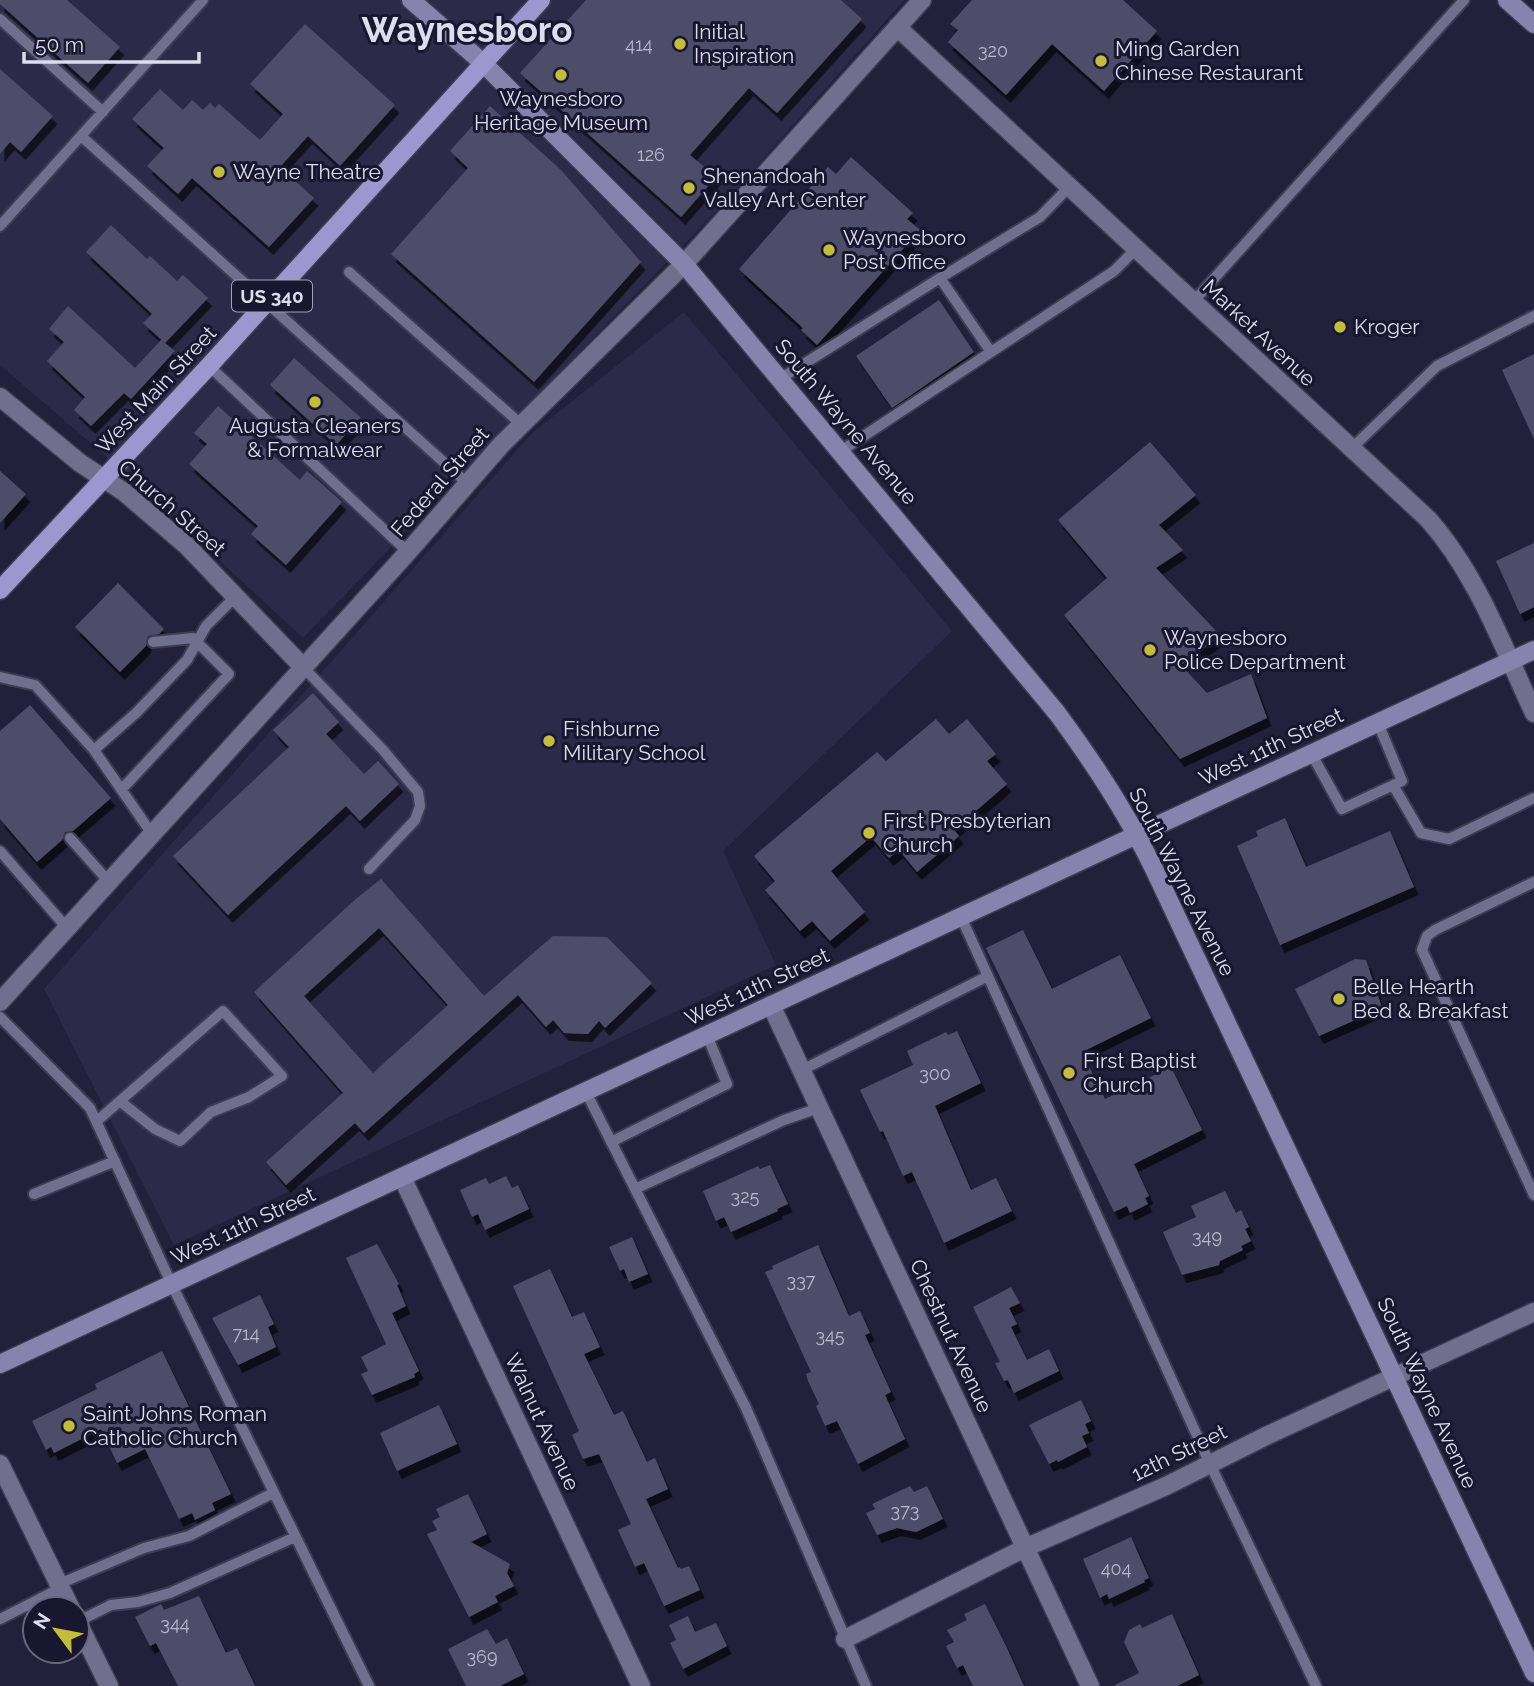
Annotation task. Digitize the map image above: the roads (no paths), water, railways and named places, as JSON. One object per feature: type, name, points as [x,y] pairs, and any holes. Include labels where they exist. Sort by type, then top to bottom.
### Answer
[{"type":"main road","name":"South Wayne Avenue","points":[[411,0],[483,64],[684,264],[1057,713],[1091,760],[1138,835],[1534,1673]]},
{"type":"main road","name":"West Main Street","points":[[0,590],[209,366],[541,0]]},
{"type":"main road","points":[[1507,0],[1534,24]]},
{"type":"main road","name":"West 11th Street","points":[[0,1364],[1534,650]]},
{"type":"street","name":"Federal Street","points":[[0,1002],[522,425],[684,264],[922,0]]},
{"type":"street","name":"Market Avenue","points":[[897,27],[1428,519],[1463,564],[1534,713]]},
{"type":"street","name":"Church Street","points":[[0,397],[80,463],[124,492],[187,546],[303,667]]},
{"type":"street","name":"Chestnut Avenue","points":[[771,1005],[1090,1686]]},
{"type":"street","name":"Walnut Avenue","points":[[402,1177],[641,1686]]},
{"type":"street","name":"12th Street","points":[[845,1639],[1025,1548],[1534,1312]]},
{"type":"street","points":[[0,1465],[64,1595]]},
{"type":"street","points":[[91,1650],[109,1686]]},
{"type":"lane","points":[[0,226],[203,0]]},
{"type":"lane","points":[[1193,302],[1464,0]]},
{"type":"lane","points":[[0,19],[103,112]]},
{"type":"lane","points":[[81,136],[468,484]]},
{"type":"lane","points":[[780,379],[1040,217],[1069,187]]},
{"type":"lane","points":[[841,451],[1114,271],[1136,249]]},
{"type":"lane","points":[[349,272],[522,425]]},
{"type":"lane","points":[[940,278],[991,352]]},
{"type":"lane","points":[[1351,449],[1437,366],[1534,316]]},
{"type":"lane","points":[[209,366],[408,552]]},
{"type":"lane","points":[[94,750],[136,713],[187,660],[206,626],[236,596]]},
{"type":"lane","points":[[122,789],[229,674],[197,640],[192,638],[153,642]]},
{"type":"lane","points":[[303,667],[404,772],[420,799],[415,820],[369,869]]},
{"type":"lane","points":[[0,677],[35,685],[94,750],[152,834]]},
{"type":"lane","points":[[1311,753],[1342,809],[1402,781],[1378,723]]},
{"type":"lane","points":[[1393,785],[1421,833],[1449,839],[1534,798]]},
{"type":"lane","points":[[70,838],[108,882]]},
{"type":"lane","points":[[0,851],[67,928]]},
{"type":"lane","points":[[1534,882],[1435,930],[1427,936],[1422,950],[1534,1195]]},
{"type":"lane","points":[[961,917],[1210,1464],[1316,1686]]},
{"type":"lane","points":[[802,1070],[988,976]]},
{"type":"lane","points":[[96,1121],[223,1011],[282,1076],[249,1097],[211,1112],[180,1141],[155,1129],[121,1102]]},
{"type":"lane","points":[[0,1017],[90,1108],[172,1284],[369,1686]]},
{"type":"lane","points":[[611,1142],[727,1084],[707,1035]]},
{"type":"lane","points":[[586,1092],[746,1408],[866,1686]]},
{"type":"lane","points":[[635,1189],[784,1120],[819,1108]]},
{"type":"lane","points":[[34,1194],[115,1161]]},
{"type":"lane","points":[[0,1619],[60,1586],[144,1548],[189,1536],[273,1493]]},
{"type":"lane","points":[[91,1615],[111,1605],[138,1602],[170,1593],[295,1537]]},
{"type":"place","name":"Initial Inspiration","points":[[680,44]]},
{"type":"place","name":"Ming Garden Chinese Restaurant","points":[[1101,61]]},
{"type":"place","name":"Waynesboro Heritage Museum","points":[[561,75]]},
{"type":"place","name":"Wayne Theatre","points":[[219,172]]},
{"type":"place","name":"Shenandoah Valley Art Center","points":[[689,188]]},
{"type":"place","name":"Waynesboro Post Office","points":[[829,250]]},
{"type":"place","name":"Kroger","points":[[1340,327]]},
{"type":"place","name":"Augusta Cleaners & Formalwear","points":[[315,402]]},
{"type":"place","name":"Waynesboro Police Department","points":[[1150,650]]},
{"type":"place","name":"Fishburne Military School","points":[[549,741]]},
{"type":"place","name":"First Presbyterian Church","points":[[869,833]]},
{"type":"place","name":"Belle Hearth Bed & Breakfast","points":[[1339,999]]},
{"type":"place","name":"First Baptist Church","points":[[1069,1073]]},
{"type":"place","name":"Saint Johns Roman Catholic Church","points":[[69,1426]]},
{"type":"district","name":"Waynesboro","points":[[467,30]]}]
